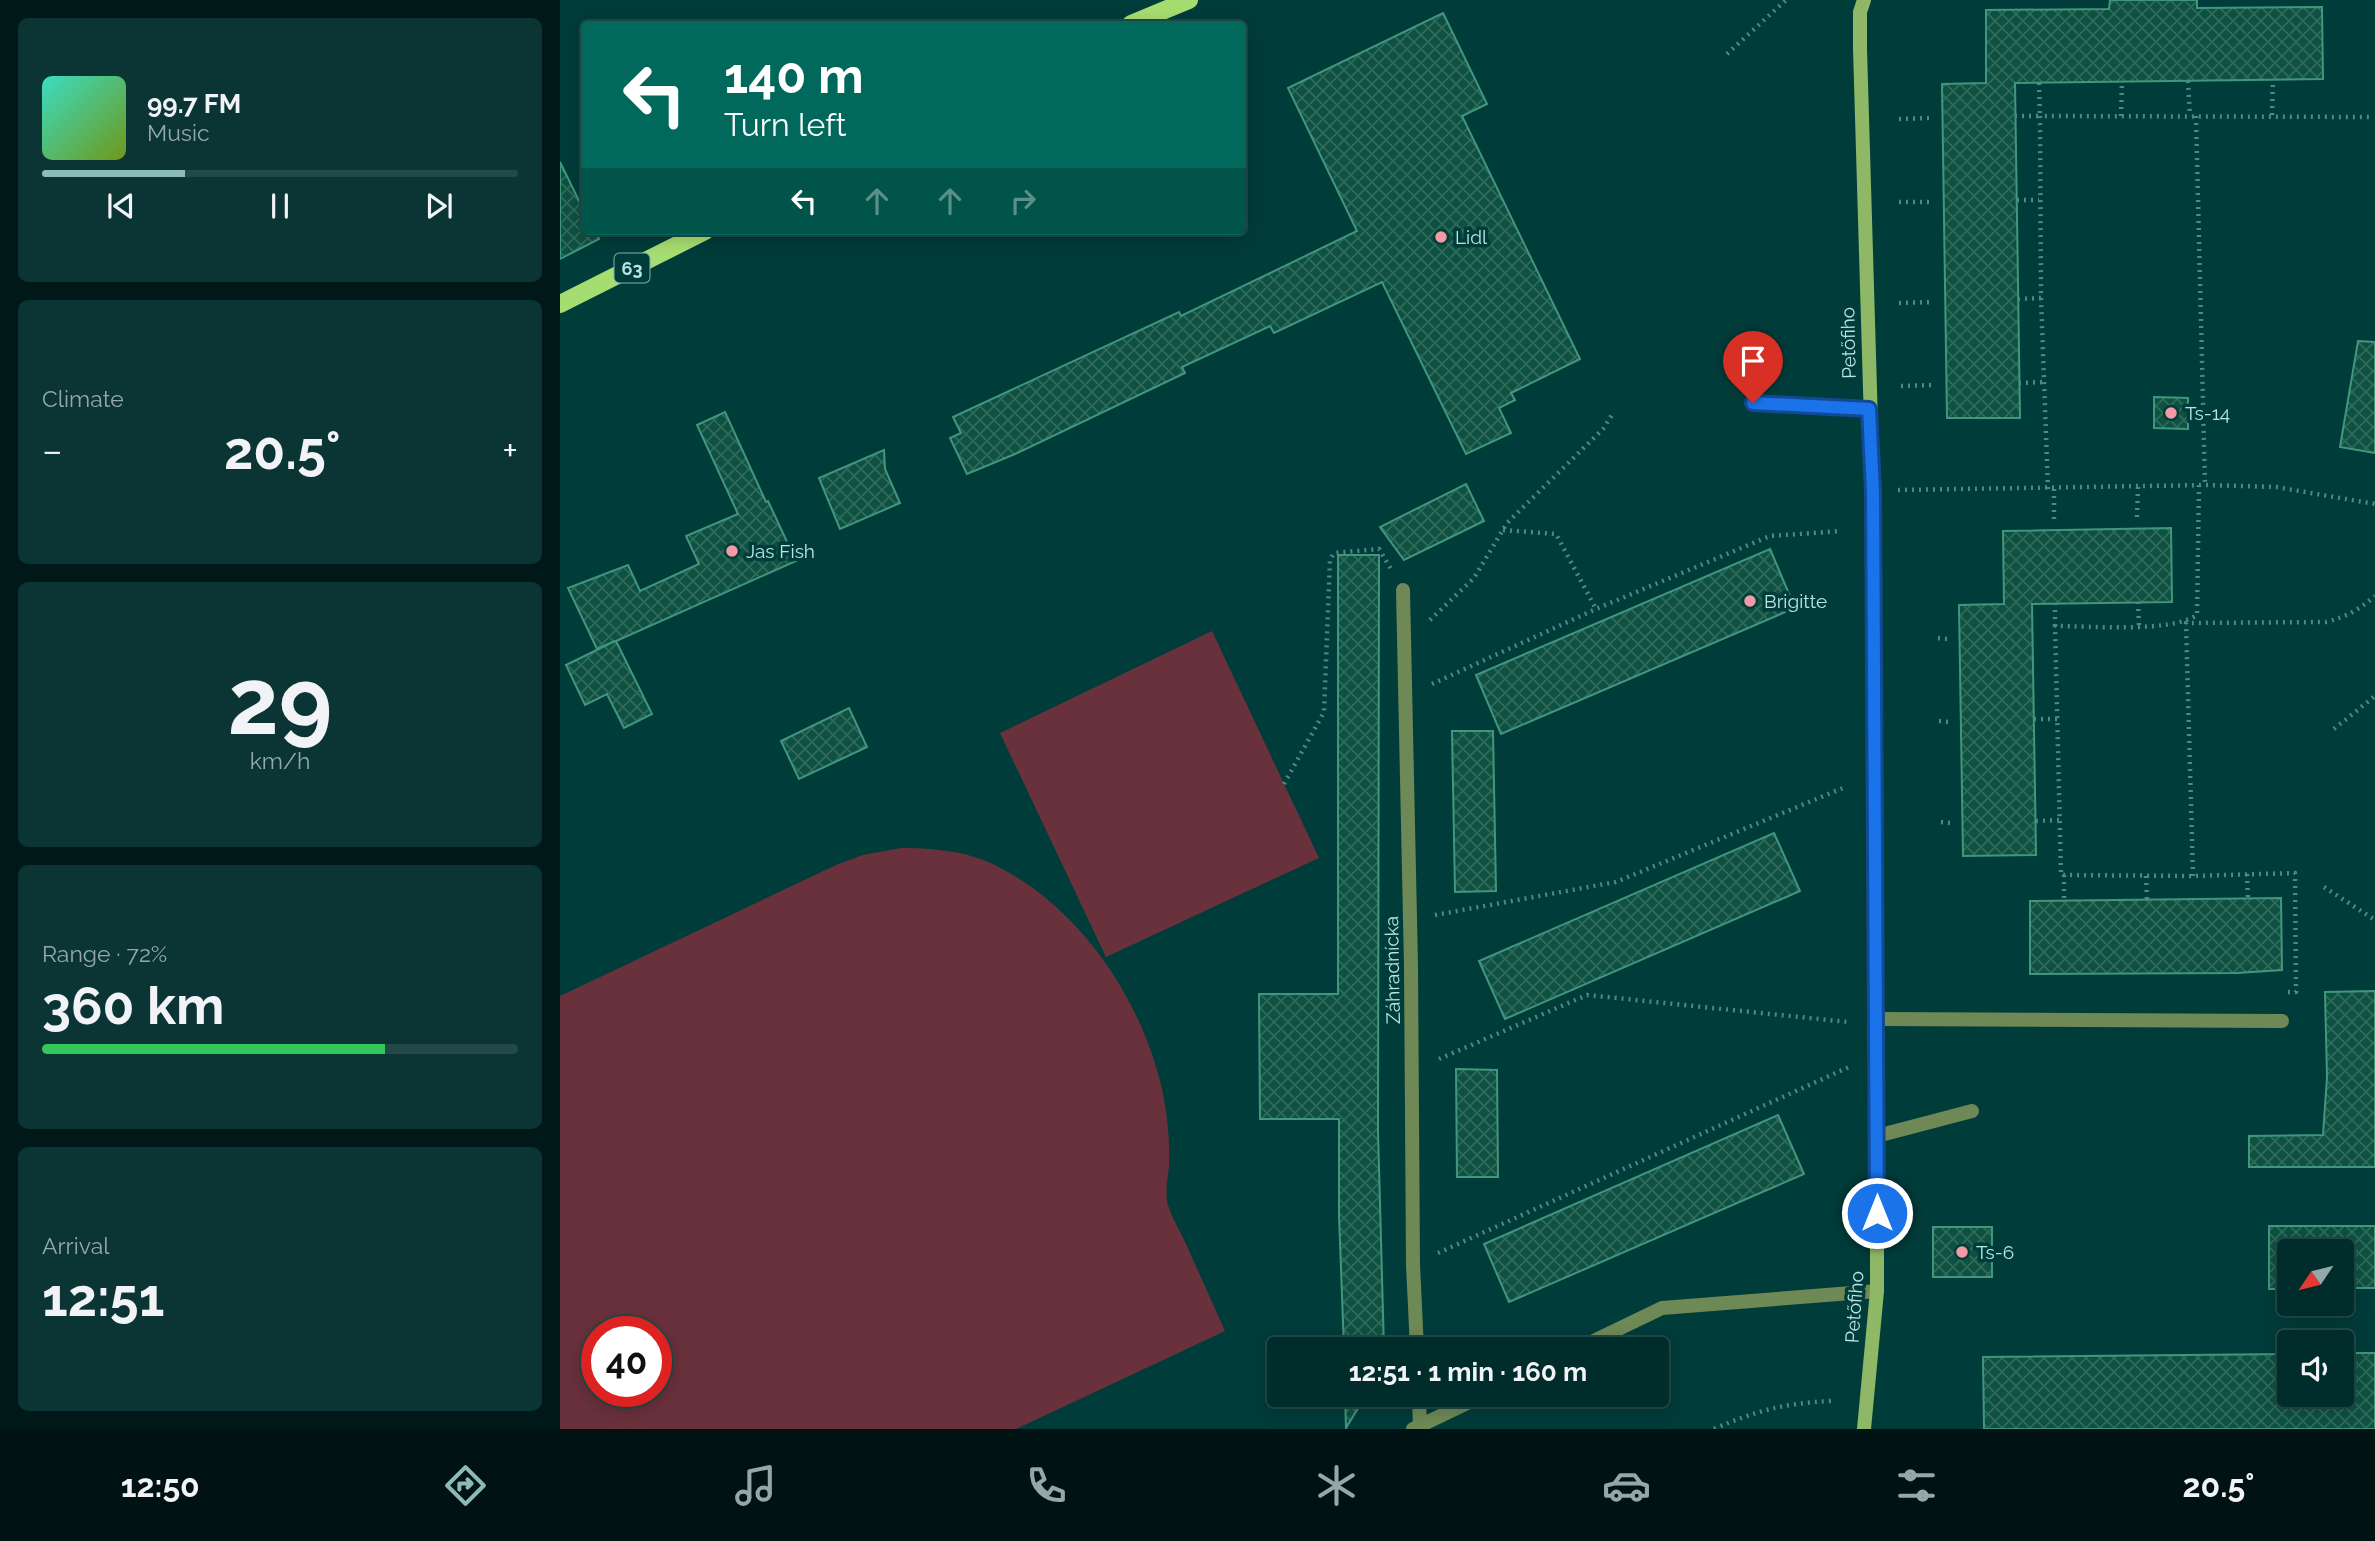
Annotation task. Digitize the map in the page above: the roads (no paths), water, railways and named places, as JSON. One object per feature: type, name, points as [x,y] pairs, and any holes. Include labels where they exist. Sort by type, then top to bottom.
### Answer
[{"type":"main road","points":[[1138,21],[1189,0]]},
{"type":"main road","name":"63","points":[[560,304],[697,235]]},
{"type":"street","name":"Petőfiho","points":[[1859,4],[1873,491],[1877,1019],[1877,1291],[1864,1429]]},
{"type":"street","points":[[1753,403],[1869,409]]},
{"type":"street","name":"Záhradnícka","points":[[1403,590],[1413,1071],[1413,1265],[1416,1337]]},
{"type":"street","points":[[1877,1019],[2282,1021]]},
{"type":"street","points":[[1877,1136],[1972,1111]]},
{"type":"street","points":[[1602,1337],[1662,1308],[1877,1291]]},
{"type":"street","points":[[1419,1407],[1418,1428],[1459,1407]]},
{"type":"place","name":"Lidl","points":[[1441,237]]},
{"type":"place","name":"Ts-14","points":[[2171,413]]},
{"type":"place","name":"Jas Fish","points":[[732,551]]},
{"type":"place","name":"Brigitte","points":[[1750,601]]},
{"type":"place","name":"Ts-6","points":[[1962,1252]]}]
